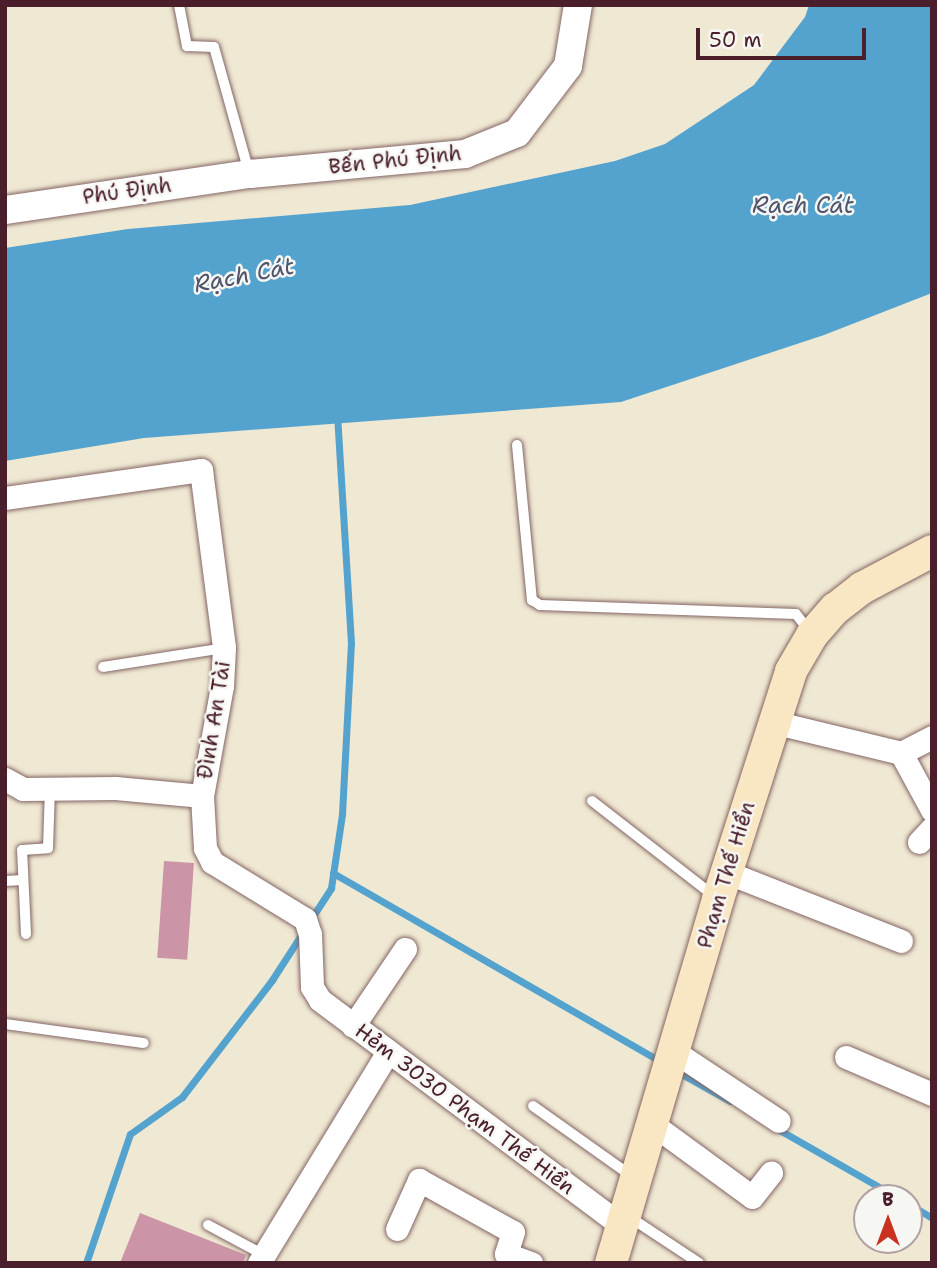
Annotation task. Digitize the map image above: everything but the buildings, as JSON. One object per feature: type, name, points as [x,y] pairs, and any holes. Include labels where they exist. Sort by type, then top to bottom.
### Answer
[{"type":"main road","name":"Phạm Thế Hiển","points":[[611,1263],[722,886],[791,671],[813,635],[862,588],[932,551]]},
{"type":"street","name":"Bến Phú Định","points":[[250,174],[465,155],[517,133],[568,66],[578,5]]},
{"type":"street","name":"Phú Định","points":[[5,210],[250,174]]},
{"type":"street","name":"Đình An Tài","points":[[5,498],[201,470],[224,648],[222,686],[202,796],[205,848],[212,862],[305,919],[310,934],[312,987]]},
{"type":"street","points":[[773,722],[901,753],[932,737]]},
{"type":"street","points":[[901,753],[932,810]]},
{"type":"street","points":[[5,779],[23,789],[116,788],[202,796]]},
{"type":"street","points":[[722,886],[901,941]]},
{"type":"street","points":[[353,1026],[405,949]]},
{"type":"street","name":"Hẻm 3030 Phạm Thế Hiển","points":[[312,987],[320,1000],[353,1026],[624,1220]]},
{"type":"street","points":[[261,1258],[388,1052]]},
{"type":"street","points":[[672,1052],[779,1121]]},
{"type":"street","points":[[846,1057],[932,1094]]},
{"type":"street","points":[[651,1124],[752,1197],[771,1173]]},
{"type":"street","points":[[397,1228],[419,1180],[513,1232],[506,1254],[531,1263]]},
{"type":"lane","points":[[179,5],[187,46],[214,47],[250,174]]},
{"type":"lane","points":[[517,445],[532,600],[540,605],[796,614],[813,635]]},
{"type":"lane","points":[[103,667],[224,648]]},
{"type":"lane","points":[[26,934],[22,850],[48,848],[50,789]]},
{"type":"lane","points":[[592,801],[722,886]]},
{"type":"lane","points":[[5,881],[23,880]]},
{"type":"lane","points":[[5,1024],[144,1044]]},
{"type":"lane","points":[[533,1106],[636,1179]]},
{"type":"lane","points":[[624,1220],[699,1263]]},
{"type":"lane","points":[[208,1225],[261,1258]]},
{"type":"water","name":"Rạch Cát","points":[[809,5],[932,5],[932,293],[824,335],[621,402],[144,438],[5,461],[5,248],[128,229],[410,205],[615,161],[665,144],[754,85],[805,17]]},
{"type":"waterway","points":[[311,919],[331,888],[342,814],[351,643],[337,417]]},
{"type":"waterway","points":[[333,873],[663,1063]]},
{"type":"waterway","points":[[86,1263],[130,1134],[182,1097],[272,980],[303,932]]},
{"type":"waterway","points":[[676,1071],[730,1101]]},
{"type":"waterway","points":[[776,1128],[874,1184]]},
{"type":"waterway","points":[[923,1213],[932,1218]]}]
